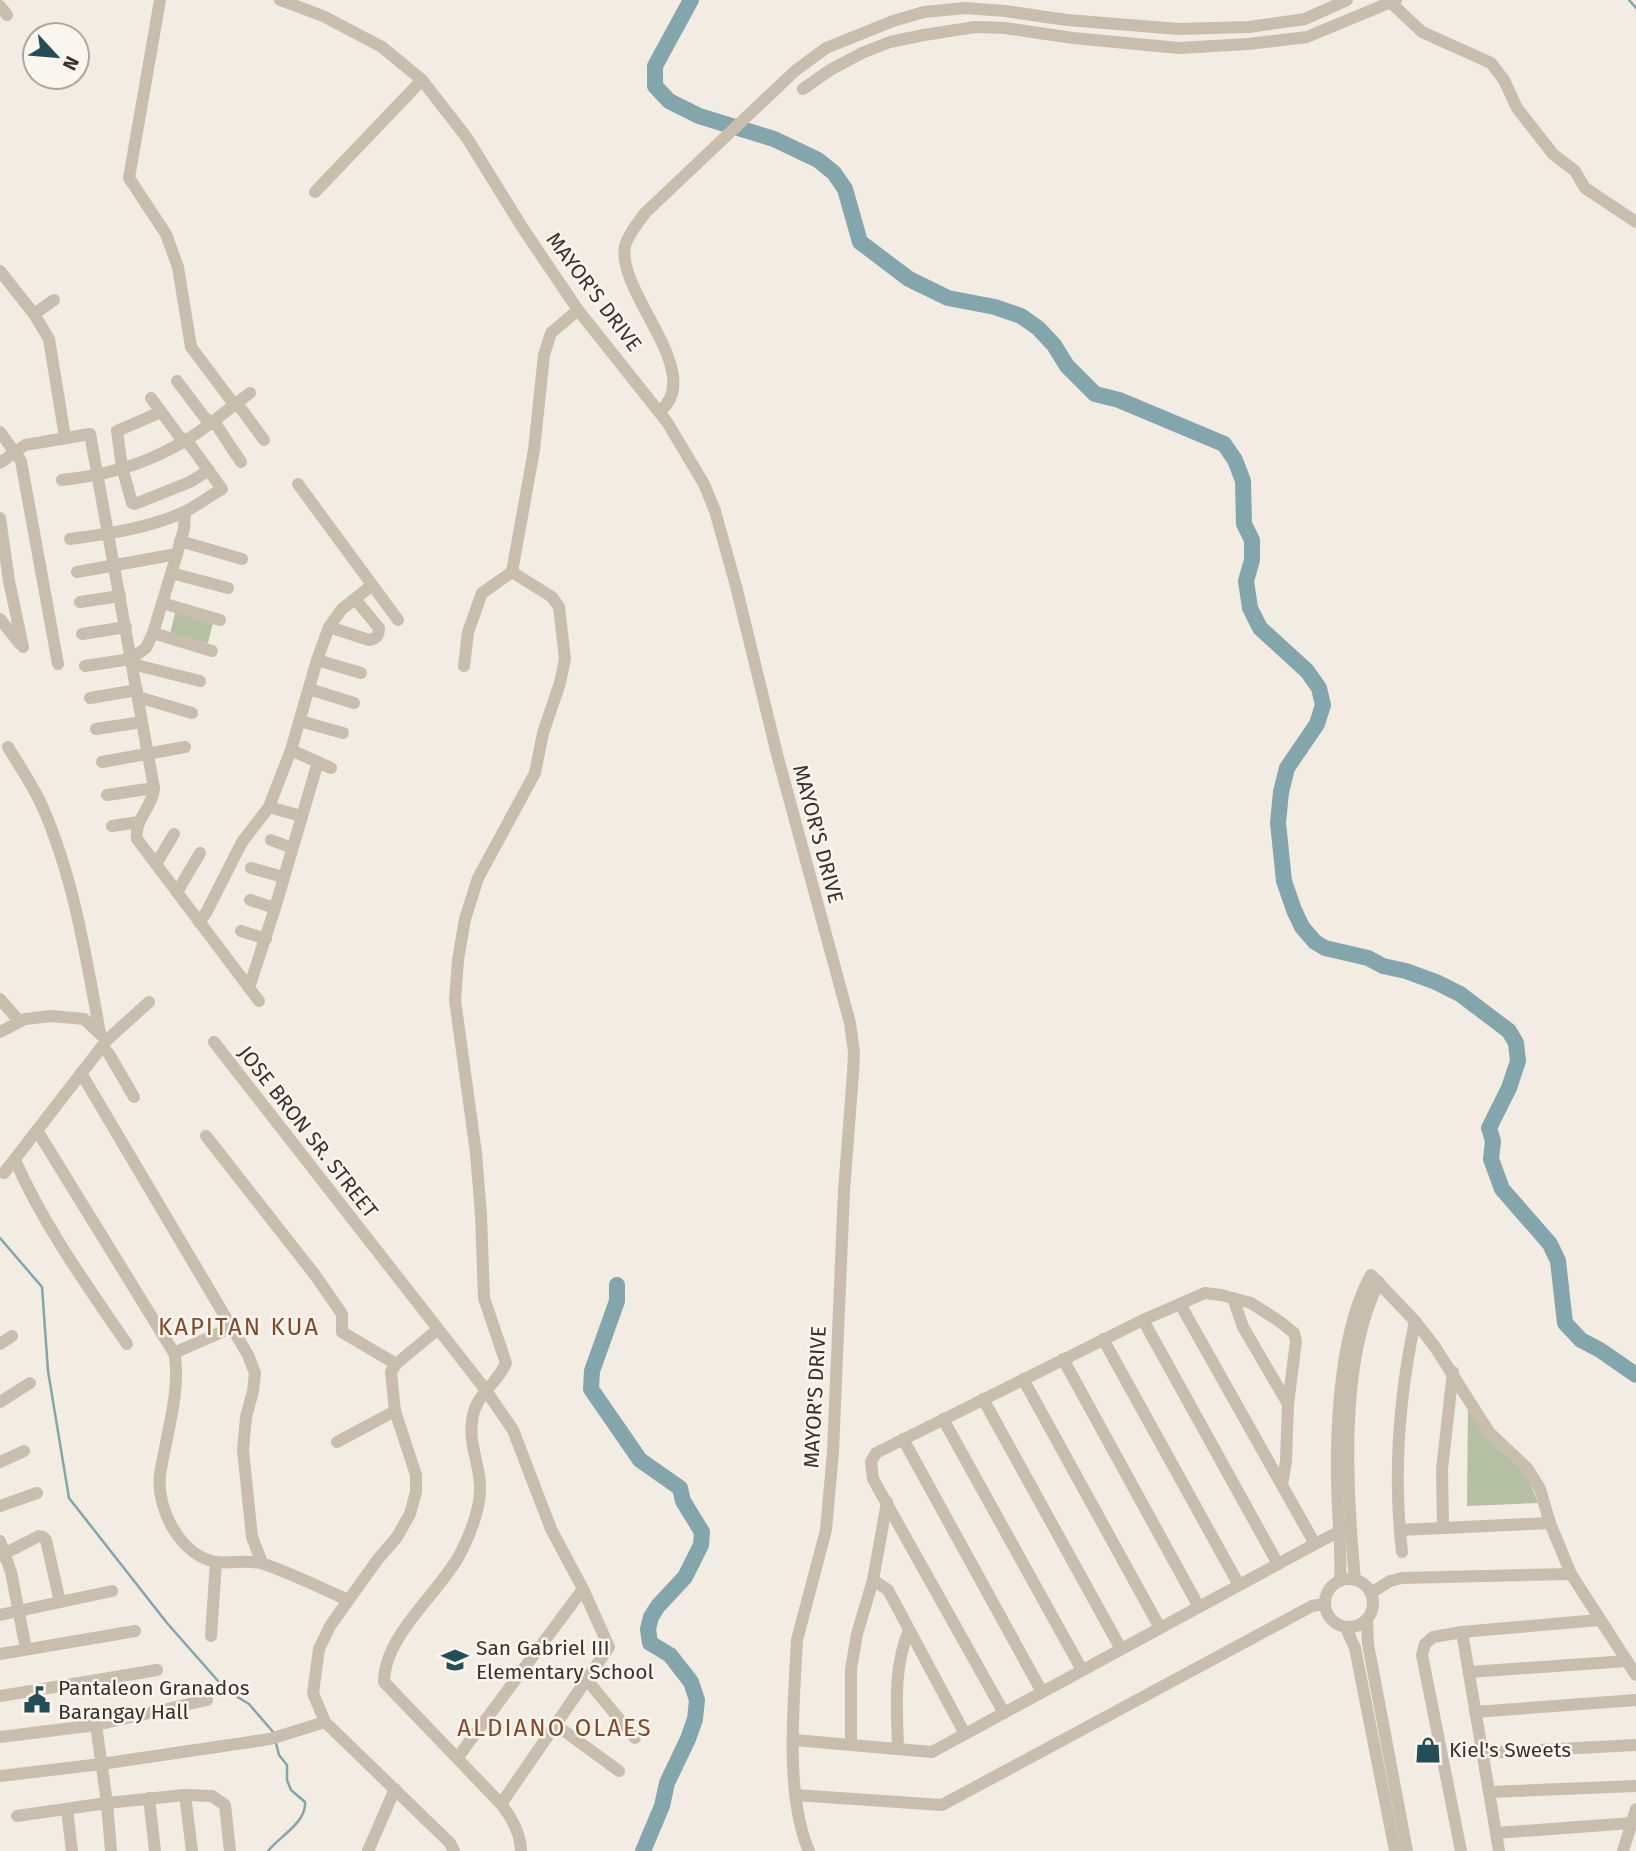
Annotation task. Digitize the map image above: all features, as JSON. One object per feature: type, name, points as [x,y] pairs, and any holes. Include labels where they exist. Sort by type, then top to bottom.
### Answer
[{"type":"street","points":[[160,0],[129,178],[166,234],[178,267],[191,347],[264,440]]},
{"type":"street","name":"MAYOR'S DRIVE","points":[[280,0],[323,16],[382,47],[422,80],[467,138],[578,310],[659,412],[704,484],[715,511],[852,1036],[853,1073],[844,1191],[833,1452],[826,1530],[797,1640],[795,1796],[805,1849]]},
{"type":"street","points":[[659,412],[669,404],[674,394],[674,376],[626,267],[625,247],[628,237],[645,213],[668,191],[795,71],[826,48],[872,28],[924,12],[965,8],[1179,29],[1250,26],[1305,19],[1347,0]]},
{"type":"street","points":[[803,89],[830,70],[890,42],[975,27],[1179,48],[1248,44],[1307,37],[1392,1],[1422,32],[1491,63],[1504,80],[1517,108],[1553,154],[1574,171],[1586,188],[1636,222]]},
{"type":"street","points":[[315,192],[422,80]]},
{"type":"street","points":[[0,271],[34,314],[49,339],[65,438]]},
{"type":"street","points":[[34,314],[54,300]]},
{"type":"street","points":[[464,666],[468,632],[482,593],[512,572],[534,450],[544,355],[551,334],[578,310]]},
{"type":"street","points":[[177,381],[205,418],[217,426],[241,462]]},
{"type":"street","points":[[62,480],[98,476],[144,462],[185,440],[250,393]]},
{"type":"street","points":[[70,539],[110,534],[158,522],[185,512],[222,489],[191,445],[151,398]]},
{"type":"street","points":[[161,412],[117,431],[130,500],[135,504],[169,491],[209,470]]},
{"type":"street","points":[[0,432],[21,461],[58,664]]},
{"type":"street","points":[[0,463],[25,445],[90,434],[154,788],[153,796],[139,822],[137,839],[259,1001]]},
{"type":"street","points":[[298,484],[398,620]]},
{"type":"street","points":[[132,662],[146,648],[153,633],[177,554],[185,512]]},
{"type":"street","points":[[0,518],[9,581],[23,647],[0,619]]},
{"type":"street","points":[[180,541],[242,559]]},
{"type":"street","points":[[77,572],[177,554]]},
{"type":"street","points":[[0,570],[9,581]]},
{"type":"street","points":[[512,572],[552,597],[559,607],[565,659],[534,773],[478,878],[465,919],[457,960],[455,1000],[475,1153],[481,1215],[484,1298],[506,1363],[500,1374],[485,1389],[472,1419],[471,1441],[480,1485],[475,1520],[458,1557],[416,1613],[388,1657],[384,1682],[501,1804],[514,1826],[521,1843],[521,1851]]},
{"type":"street","points":[[171,573],[228,588]]},
{"type":"street","points":[[199,922],[242,842],[269,807],[291,750],[329,627],[342,609],[371,586]]},
{"type":"street","points":[[80,602],[120,596]]},
{"type":"street","points":[[329,627],[369,640],[379,634],[379,628],[355,599]]},
{"type":"street","points":[[162,603],[220,620]]},
{"type":"street","points":[[82,634],[126,627]]},
{"type":"street","points":[[153,633],[212,651]]},
{"type":"street","points":[[317,660],[361,673]]},
{"type":"street","points":[[85,666],[132,662],[200,681]]},
{"type":"street","points":[[309,689],[354,703]]},
{"type":"street","points":[[90,698],[137,694],[192,713]]},
{"type":"street","points":[[300,721],[343,733]]},
{"type":"street","points":[[96,729],[142,722]]},
{"type":"street","points":[[8,747],[42,806],[56,841],[81,927],[103,1040],[134,1097]]},
{"type":"street","points":[[102,762],[185,747]]},
{"type":"street","points":[[291,750],[331,768]]},
{"type":"street","points":[[249,988],[318,762]]},
{"type":"street","points":[[107,795],[154,788]]},
{"type":"street","points":[[269,807],[301,816]]},
{"type":"street","points":[[112,826],[139,822]]},
{"type":"street","points":[[156,864],[174,834]]},
{"type":"street","points":[[271,840],[292,848]]},
{"type":"street","points":[[177,892],[200,853]]},
{"type":"street","points":[[251,868],[283,877]]},
{"type":"street","points":[[250,900],[275,908]]},
{"type":"street","points":[[241,931],[266,939]]},
{"type":"street","points":[[0,999],[19,1021]]},
{"type":"street","points":[[4,1173],[38,1132],[103,1040],[149,1002]]},
{"type":"street","points":[[0,1032],[19,1021],[51,1016],[81,1018],[103,1040]]},
{"type":"street","name":"JOSE BRON SR. STREET","points":[[214,1042],[485,1389],[513,1430],[551,1529],[583,1589],[609,1647],[587,1680]]},
{"type":"street","points":[[81,1073],[248,1354],[255,1373],[243,1450],[252,1536],[262,1563]]},
{"type":"street","points":[[38,1132],[174,1353],[176,1380],[160,1478],[161,1498],[173,1528],[186,1546],[200,1557],[216,1562],[262,1563],[348,1600]]},
{"type":"street","points":[[206,1136],[315,1275],[342,1314],[342,1332],[396,1364]]},
{"type":"street","points":[[16,1160],[30,1193],[67,1257],[127,1344]]},
{"type":"street","points":[[1340,1581],[1357,1348],[1370,1300],[1379,1282],[1415,1321],[1453,1372],[1489,1432],[1528,1469],[1540,1489],[1550,1523],[1571,1574],[1636,1675]]},
{"type":"street","points":[[1004,1713],[873,1479],[871,1462],[876,1452],[1103,1339],[1205,1293],[1251,1303],[1294,1333],[1296,1341],[1282,1485]]},
{"type":"street","points":[[1233,1297],[1243,1326],[1288,1404]]},
{"type":"street","points":[[1181,1304],[1315,1544]]},
{"type":"street","points":[[1143,1320],[1278,1564]]},
{"type":"street","points":[[1402,1552],[1398,1455],[1403,1378],[1415,1321]]},
{"type":"street","points":[[174,1353],[233,1327]]},
{"type":"street","points":[[437,1330],[396,1364],[391,1373],[395,1411],[416,1475],[416,1492],[410,1514],[397,1536],[377,1559],[330,1626],[319,1649],[313,1693],[325,1722],[450,1843],[453,1851]]},
{"type":"street","points":[[0,1344],[12,1336]]},
{"type":"street","points":[[1103,1339],[1239,1585]]},
{"type":"street","points":[[1063,1359],[1199,1606]]},
{"type":"street","points":[[1443,1528],[1446,1416],[1453,1372]]},
{"type":"street","points":[[1023,1379],[1160,1628]]},
{"type":"street","points":[[0,1402],[30,1383]]},
{"type":"street","points":[[983,1399],[1121,1649]]},
{"type":"street","points":[[337,1442],[395,1411]]},
{"type":"street","points":[[943,1419],[1082,1670]]},
{"type":"street","points":[[903,1439],[1042,1692]]},
{"type":"street","points":[[0,1462],[24,1451]]},
{"type":"street","points":[[0,1506],[37,1493]]},
{"type":"street","points":[[851,1745],[851,1669],[857,1634],[873,1580],[887,1502]]},
{"type":"street","points":[[1400,1530],[1550,1523]]},
{"type":"street","points":[[794,1740],[932,1752],[1199,1606],[1345,1530]]},
{"type":"street","points":[[1345,1530],[1355,1580]]},
{"type":"street","points":[[2,1555],[39,1536],[43,1537],[46,1540],[60,1602]]},
{"type":"street","points":[[0,1541],[2,1555],[10,1572],[26,1649]]},
{"type":"street","points":[[211,1636],[216,1562]]},
{"type":"street","points":[[1371,1593],[1390,1581],[1402,1578],[1571,1574]]},
{"type":"street","points":[[873,1580],[888,1590],[965,1734]]},
{"type":"street","points":[[1367,1620],[1346,1628],[1332,1621],[1325,1604],[1328,1591],[1340,1581],[1355,1580],[1367,1587],[1371,1593],[1373,1607],[1367,1620],[1368,1644],[1408,1851]]},
{"type":"street","points":[[457,1757],[583,1589]]},
{"type":"street","points":[[0,1615],[111,1591]]},
{"type":"street","points":[[795,1796],[942,1805],[1312,1606],[1325,1604]]},
{"type":"street","points":[[1461,1851],[1422,1655],[1425,1644],[1433,1637],[1462,1632],[1599,1620]]},
{"type":"street","points":[[1346,1628],[1356,1648],[1395,1851]]},
{"type":"street","points":[[898,1749],[897,1682],[901,1649],[909,1630]]},
{"type":"street","points":[[0,1654],[135,1631]]},
{"type":"street","points":[[1462,1632],[1499,1851]]},
{"type":"street","points":[[1469,1672],[1627,1661]]},
{"type":"street","points":[[0,1696],[158,1670]]},
{"type":"street","points":[[501,1804],[587,1680],[635,1738]]},
{"type":"street","points":[[0,1737],[96,1725],[207,1700]]},
{"type":"street","points":[[1475,1712],[1636,1700]]},
{"type":"street","points":[[0,1776],[102,1764],[276,1737],[325,1722]]},
{"type":"street","points":[[96,1725],[111,1851]]},
{"type":"street","points":[[556,1725],[619,1771]]},
{"type":"street","points":[[1482,1753],[1636,1745]]},
{"type":"street","points":[[1489,1792],[1636,1786]]},
{"type":"street","points":[[368,1851],[395,1789]]},
{"type":"street","points":[[185,1795],[192,1851]]},
{"type":"street","points":[[17,1816],[149,1798],[212,1796],[225,1805],[230,1851]]},
{"type":"street","points":[[149,1798],[155,1851]]},
{"type":"street","points":[[1623,1851],[1636,1809]]},
{"type":"street","points":[[67,1810],[72,1851]]},
{"type":"street","points":[[1496,1833],[1632,1823]]},
{"type":"green space","points":[[175,613],[213,622],[208,643],[170,634]]},
{"type":"green space","points":[[1468,1408],[1498,1449],[1525,1470],[1538,1503],[1467,1506]]},
{"type":"waterway","points":[[691,0],[655,66],[655,86],[669,101],[699,116],[774,139],[818,160],[834,173],[845,189],[860,242],[909,279],[948,298],[995,307],[1021,316],[1038,328],[1054,345],[1067,366],[1095,394],[1119,400],[1224,444],[1235,460],[1243,481],[1244,524],[1252,540],[1252,560],[1246,581],[1250,608],[1260,628],[1307,671],[1319,688],[1323,705],[1317,724],[1287,768],[1281,792],[1278,823],[1284,881],[1294,910],[1302,927],[1315,942],[1325,948],[1368,958],[1383,966],[1436,982],[1460,994],[1509,1031],[1516,1043],[1518,1061],[1509,1088],[1489,1128],[1493,1141],[1491,1159],[1502,1189],[1550,1244],[1558,1261],[1565,1323],[1581,1340],[1636,1375]]},
{"type":"waterway","points":[[1629,0],[1636,8]]},
{"type":"waterway","points":[[0,1238],[42,1287],[48,1371],[69,1498],[167,1623],[226,1690],[249,1704],[274,1733]]},
{"type":"waterway","points":[[617,1285],[617,1301],[592,1371],[591,1389],[640,1460],[680,1488],[683,1501],[702,1532],[701,1545],[685,1577],[658,1606],[648,1629],[650,1643],[670,1655],[691,1682],[697,1700],[695,1719],[688,1739],[667,1783],[662,1806],[643,1851]]},
{"type":"waterway","points":[[268,1851],[297,1823],[302,1816],[305,1802],[291,1790],[287,1780],[287,1765],[279,1755],[276,1743]]},
{"type":"place","name":"San Gabriel III Elementary School","points":[[455,1660]]},
{"type":"place","name":"Pantaleon Granados Barangay Hall","points":[[37,1700]]},
{"type":"place","name":"Kiel's Sweets","points":[[1428,1750]]},
{"type":"district","name":"KAPITAN KUA","points":[[239,1327]]},
{"type":"district","name":"ALDIANO OLAES","points":[[555,1728]]}]
